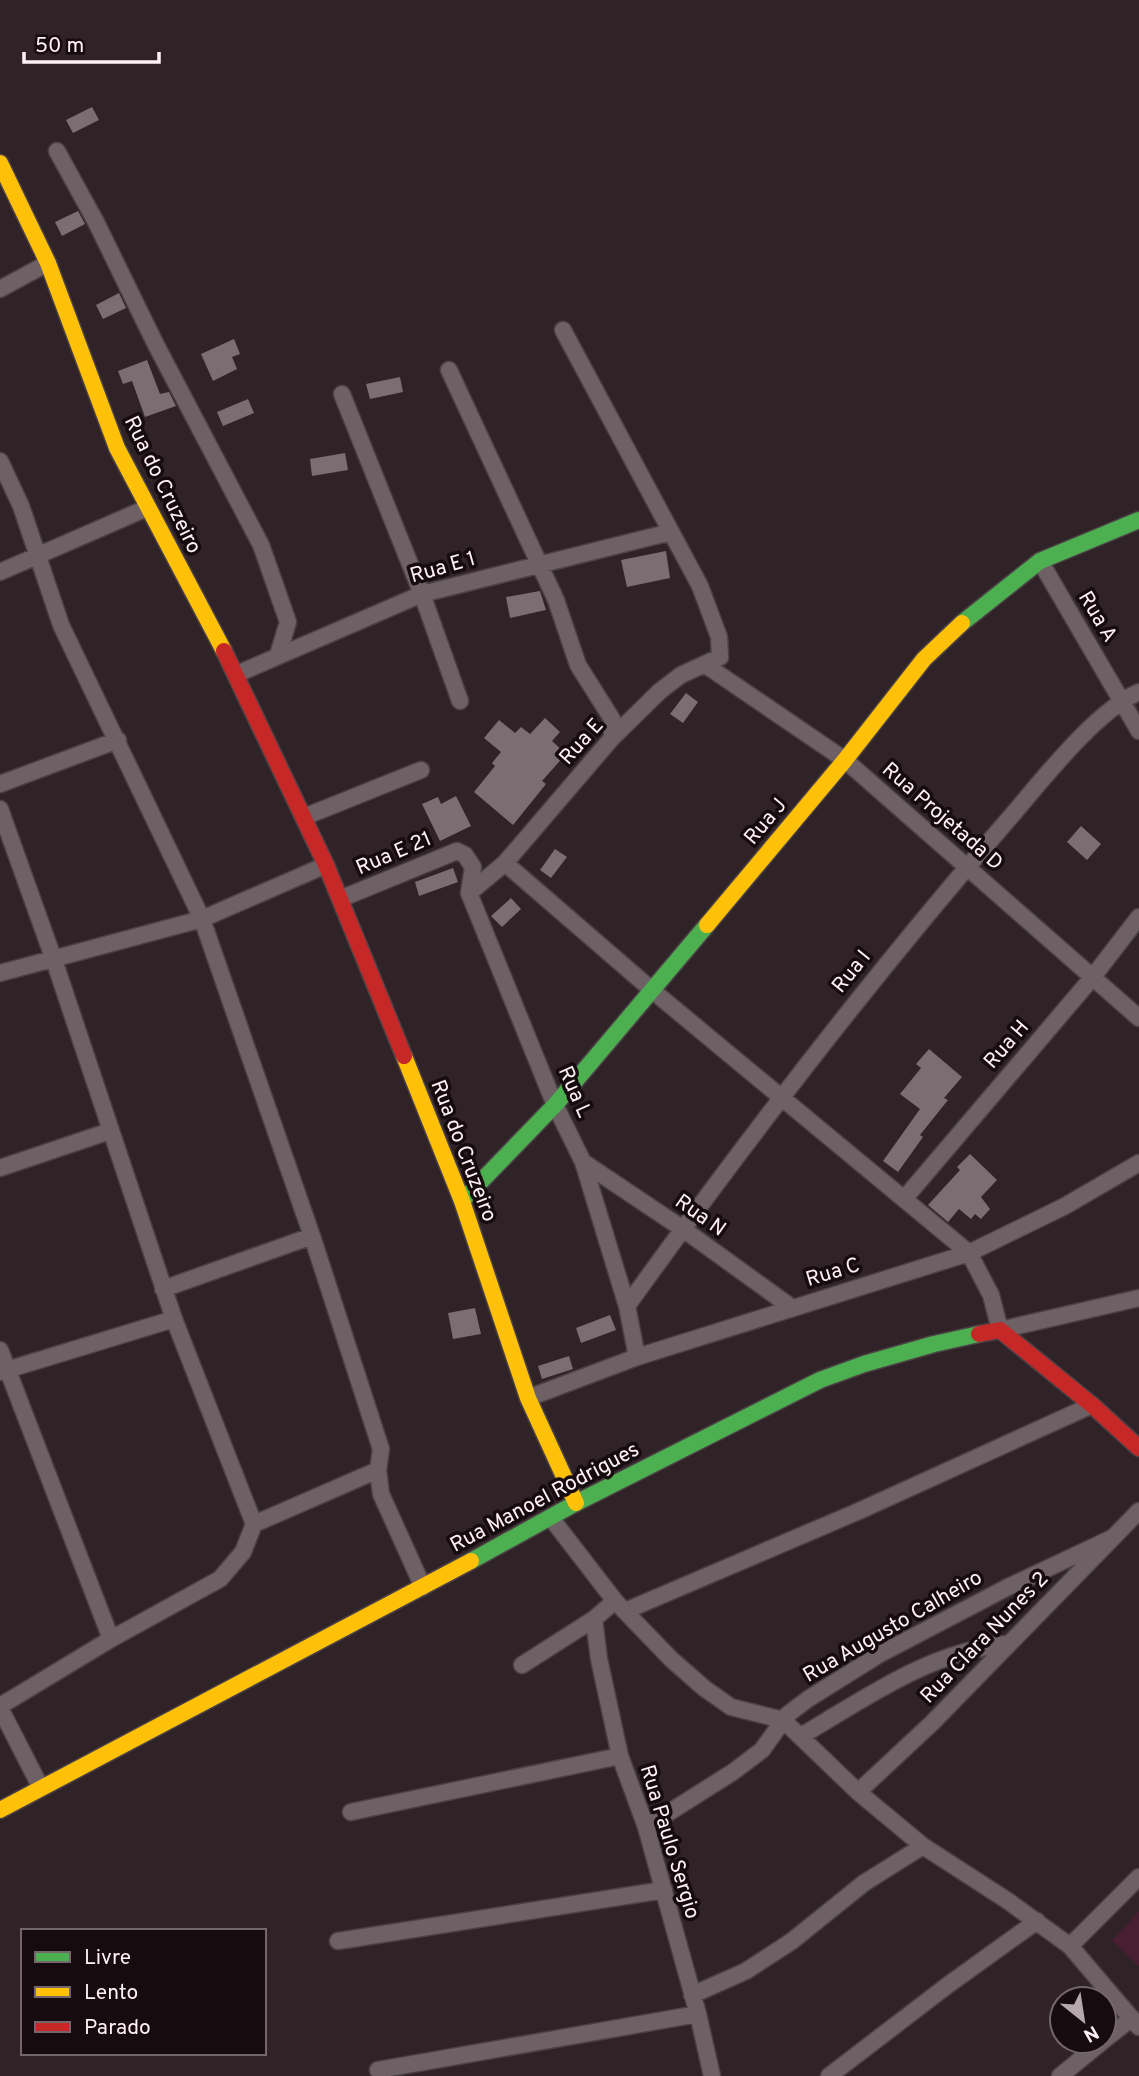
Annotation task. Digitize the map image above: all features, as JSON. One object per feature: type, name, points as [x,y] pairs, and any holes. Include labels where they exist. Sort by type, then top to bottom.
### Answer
[{"type":"street","points":[[57,151],[261,545],[288,622],[278,655]]},
{"type":"street","name":"Rua do Cruzeiro","points":[[0,163],[48,263],[117,448],[237,674],[326,865],[462,1201],[528,1398],[576,1503]]},
{"type":"street","points":[[0,289],[48,263]]},
{"type":"street","points":[[563,330],[700,586],[719,637],[720,657],[704,664]]},
{"type":"street","points":[[449,370],[563,618],[578,664],[612,719],[612,738]]},
{"type":"street","points":[[342,394],[422,594],[460,701]]},
{"type":"street","points":[[0,461],[21,506],[61,625],[202,919],[312,1236],[380,1449],[378,1470],[385,1506],[423,1587]]},
{"type":"street","points":[[0,572],[147,508]]},
{"type":"street","name":"Rua J","points":[[462,1201],[555,1105],[653,991],[940,643],[1040,561],[1139,520]]},
{"type":"street","name":"Rua E 1","points":[[237,674],[422,594],[671,532]]},
{"type":"street","name":"Rua A","points":[[1040,561],[1139,731]]},
{"type":"street","name":"Rua E","points":[[505,863],[612,738],[670,682],[704,664]]},
{"type":"street","name":"Rua Projetada D","points":[[704,664],[845,760],[1139,1018]]},
{"type":"street","name":"Rua I","points":[[628,1306],[864,990],[1072,748],[1121,700],[1139,692]]},
{"type":"street","points":[[0,784],[118,740]]},
{"type":"street","points":[[304,817],[421,770]]},
{"type":"street","points":[[0,809],[54,960],[163,1289],[254,1524],[243,1552],[220,1579],[111,1639],[0,1707],[41,1788]]},
{"type":"street","name":"Rua E 21","points":[[340,899],[455,851],[465,855],[473,867],[469,893]]},
{"type":"street","points":[[469,893],[505,863],[653,991],[969,1253],[991,1295],[1000,1329],[1139,1448]]},
{"type":"street","points":[[0,973],[202,919],[326,865]]},
{"type":"street","name":"Rua L","points":[[469,893],[555,1105],[583,1161],[628,1306],[637,1357]]},
{"type":"street","name":"Rua H","points":[[904,1199],[1092,978],[1139,917]]},
{"type":"street","points":[[0,1168],[110,1131]]},
{"type":"street","name":"Rua N","points":[[583,1161],[791,1307]]},
{"type":"street","name":"Rua C","points":[[528,1398],[637,1357],[969,1253],[1065,1206],[1139,1163]]},
{"type":"street","points":[[163,1289],[312,1236]]},
{"type":"street","name":"Rua Manoel Rodrigues","points":[[0,1810],[423,1587],[576,1503],[820,1380],[934,1344],[1139,1298]]},
{"type":"street","points":[[3,1371],[174,1319]]},
{"type":"street","points":[[0,1350],[3,1371],[111,1639]]},
{"type":"street","points":[[522,1665],[594,1619],[620,1606],[859,1511],[1092,1405]]},
{"type":"street","points":[[254,1524],[378,1470]]},
{"type":"street","name":"Rua Clara Nunes 2","points":[[858,1792],[932,1723],[1139,1511]]},
{"type":"street","points":[[551,1518],[620,1606],[671,1659],[719,1700],[731,1707],[783,1720],[858,1792],[923,1846],[1037,1921],[1070,1946],[1135,2022],[1118,2032]]},
{"type":"street","name":"Rua Augusto Calheiro","points":[[646,1827],[751,1759],[773,1737],[783,1720],[808,1699],[880,1654],[1008,1587],[1112,1538]]},
{"type":"street","name":"Rua Paulo Sergio","points":[[594,1619],[599,1659],[620,1756],[646,1827],[698,2014],[712,2076]]},
{"type":"street","points":[[801,1736],[904,1676],[934,1662],[987,1646],[1007,1644]]},
{"type":"street","points":[[351,1812],[620,1756]]},
{"type":"street","points":[[692,1994],[746,1972],[792,1941],[864,1883],[923,1846]]},
{"type":"street","points":[[1070,1946],[1139,1877]]},
{"type":"street","points":[[338,1941],[664,1890]]},
{"type":"street","points":[[829,2076],[938,1992],[1037,1921]]},
{"type":"street","points":[[378,2070],[698,2014]]},
{"type":"street","points":[[1060,2076],[1086,2055]]},
{"type":"shaded area","points":[[1139,1911],[1139,1966],[1112,1941]]},
{"type":"building","points":[[92,107],[99,120],[73,133],[66,120]]},
{"type":"building","points":[[78,211],[85,224],[62,236],[55,222]]},
{"type":"building","points":[[119,293],[126,308],[103,319],[96,305]]},
{"type":"building","points":[[234,339],[240,354],[232,357],[237,369],[213,381],[201,354]]},
{"type":"building","points":[[147,360],[160,394],[169,392],[176,406],[145,417],[132,381],[123,384],[118,371]]},
{"type":"building","points":[[400,377],[403,392],[370,399],[366,384]]},
{"type":"building","points":[[248,399],[254,413],[223,426],[217,412]]},
{"type":"building","points":[[345,453],[348,470],[312,476],[310,459]]},
{"type":"building","points":[[666,551],[670,578],[627,587],[621,560]]},
{"type":"building","points":[[540,591],[546,610],[510,618],[506,597]]},
{"type":"building","points":[[686,693],[698,702],[683,723],[670,714]]},
{"type":"building","points":[[545,718],[560,732],[552,741],[566,754],[542,781],[546,784],[513,825],[474,792],[495,766],[492,763],[501,752],[484,738],[499,720],[515,733],[521,727],[530,734]]},
{"type":"building","points":[[456,796],[471,826],[440,841],[422,804],[438,797],[441,804]]},
{"type":"building","points":[[1081,826],[1101,844],[1087,860],[1067,842]]},
{"type":"building","points":[[555,849],[567,857],[551,878],[540,870]]},
{"type":"building","points":[[453,868],[458,882],[419,896],[415,882]]},
{"type":"building","points":[[511,898],[521,909],[502,927],[491,916]]},
{"type":"building","points":[[929,1049],[962,1077],[944,1098],[948,1100],[920,1135],[923,1137],[898,1172],[883,1161],[920,1109],[900,1094],[921,1068],[916,1064]]},
{"type":"building","points":[[970,1154],[997,1180],[981,1197],[990,1209],[981,1219],[975,1214],[971,1219],[959,1209],[948,1222],[928,1205],[960,1170],[957,1167]]},
{"type":"building","points":[[475,1308],[481,1334],[453,1339],[448,1313]]},
{"type":"building","points":[[610,1315],[616,1330],[581,1343],[576,1328]]},
{"type":"building","points":[[569,1356],[573,1369],[542,1379],[538,1366]]},
{"type":"traffic: fast","points":[[962,623],[1040,561],[1139,520]]},
{"type":"traffic: fast","points":[[462,1201],[555,1105],[707,925]]},
{"type":"traffic: fast","points":[[471,1561],[576,1503],[820,1380],[864,1364],[979,1334]]},
{"type":"traffic: slow","points":[[0,163],[48,263],[117,448],[224,651]]},
{"type":"traffic: slow","points":[[707,925],[845,760],[924,659],[962,623]]},
{"type":"traffic: slow","points":[[404,1056],[462,1201],[528,1398],[576,1503]]},
{"type":"traffic: slow","points":[[0,1810],[471,1561]]},
{"type":"traffic: jam","points":[[224,651],[326,865],[404,1056]]},
{"type":"traffic: jam","points":[[979,1334],[1000,1330],[1092,1405],[1139,1448]]}]
